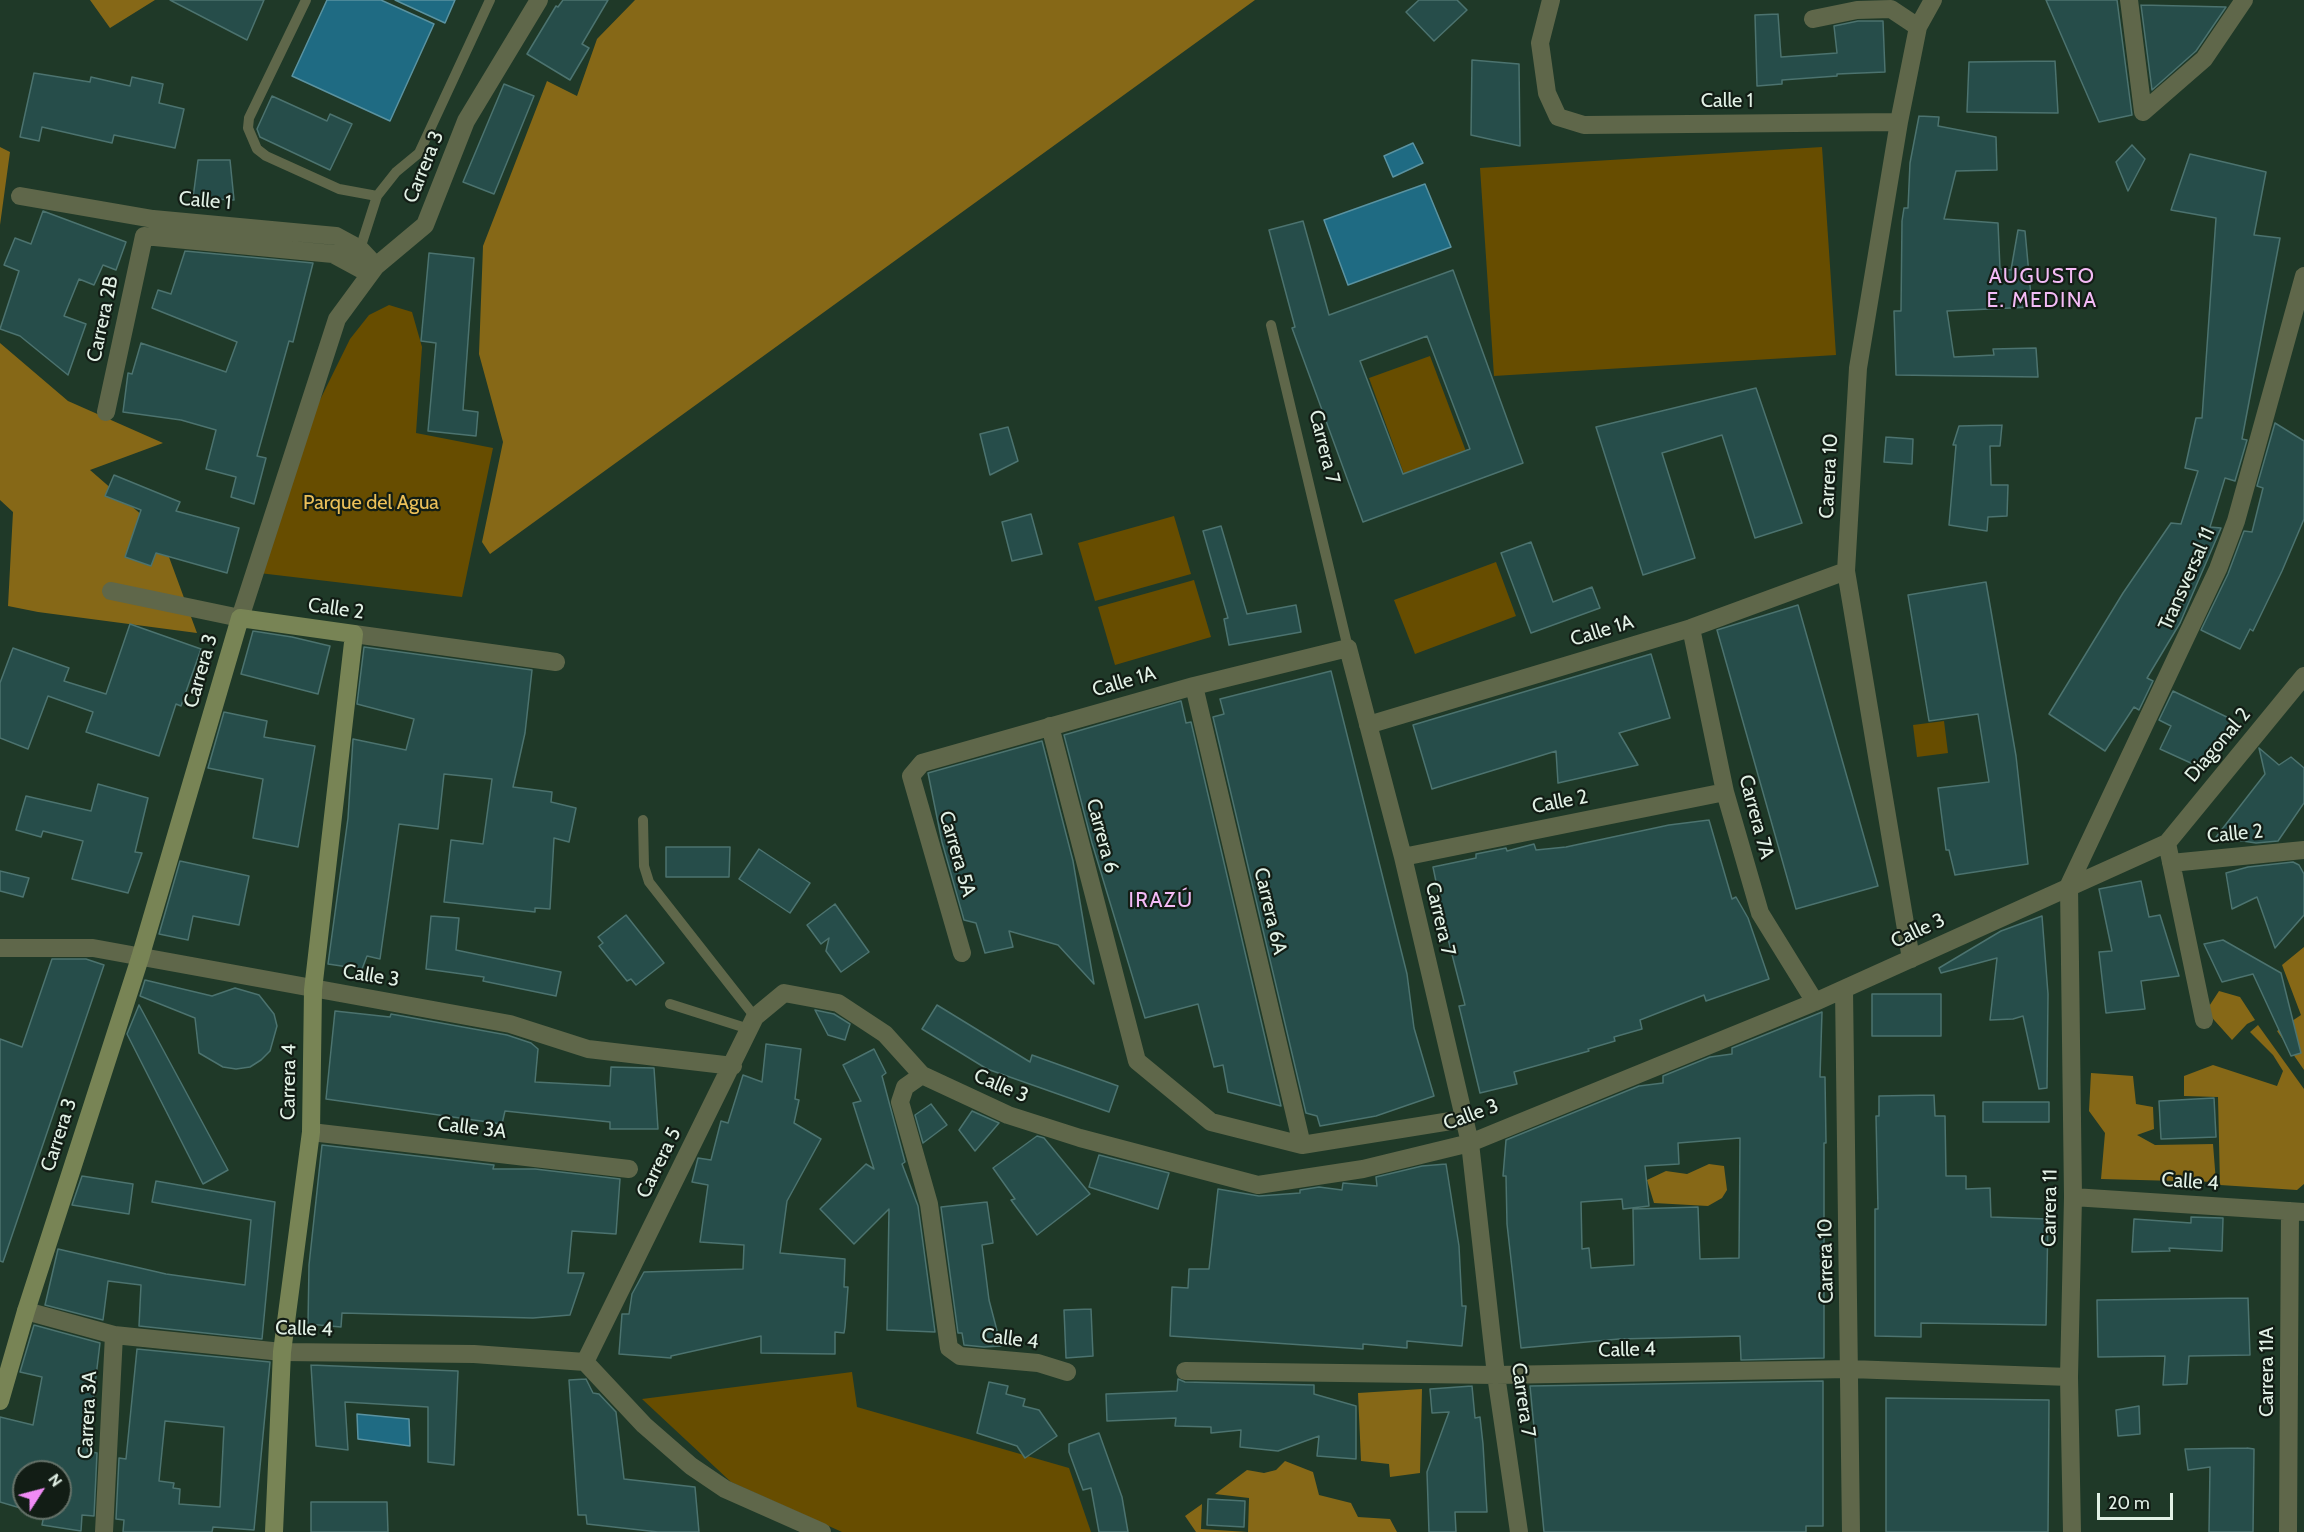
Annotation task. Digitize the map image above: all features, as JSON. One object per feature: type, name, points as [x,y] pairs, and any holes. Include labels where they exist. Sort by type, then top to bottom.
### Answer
[{"type":"street","name":"Carrera 3","points":[[0,1401],[26,1311],[140,958],[240,618],[337,319],[373,270],[425,225],[466,122],[539,0]]},
{"type":"street","name":"Calle 1","points":[[1551,0],[1540,44],[1547,93],[1558,117],[1584,125],[1899,122]]},
{"type":"street","name":"Carrera 10","points":[[1911,959],[1846,572],[1858,368],[1899,122],[1918,27],[1933,0]]},
{"type":"street","points":[[2129,0],[2143,112],[2204,59],[2242,1]]},
{"type":"street","points":[[1813,19],[1857,10],[1891,9],[1918,27]]},
{"type":"street","name":"Calle 1","points":[[20,196],[153,219],[336,236],[360,249],[373,270]]},
{"type":"street","name":"Calle 1","points":[[144,236],[333,254],[373,270]]},
{"type":"street","name":"Carrera 2B","points":[[106,412],[144,236]]},
{"type":"street","name":"Transversal 11","points":[[2069,885],[2218,569],[2236,521],[2304,276]]},
{"type":"street","name":"Calle 1A","points":[[1368,725],[1691,628],[1846,572]]},
{"type":"street","name":"Calle 2","points":[[111,591],[240,618],[556,662]]},
{"type":"street","name":"Carrera 7A","points":[[1691,628],[1725,792],[1760,913],[1815,1002]]},
{"type":"street","name":"Carrera 4","points":[[274,1532],[282,1352],[311,1132],[313,990],[354,634]]},
{"type":"street","name":"Calle 1A","points":[[915,769],[922,763],[1050,726],[1194,686],[1348,648]]},
{"type":"street","name":"Carrera 7","points":[[1348,648],[1403,857],[1470,1143],[1496,1375],[1519,1532]]},
{"type":"street","name":"Diagonal 2","points":[[2167,843],[2304,676]]},
{"type":"street","name":"Carrera 6A","points":[[1194,686],[1302,1145]]},
{"type":"street","name":"Carrera 6","points":[[1050,726],[1137,1061]]},
{"type":"street","name":"Carrera 5A","points":[[915,769],[911,776],[962,953]]},
{"type":"street","name":"Calle 2","points":[[1403,857],[1725,792]]},
{"type":"street","points":[[2167,843],[2204,1020]]},
{"type":"street","name":"Calle 3","points":[[783,993],[838,1003],[885,1034],[922,1075],[1008,1115],[1080,1138],[1258,1185],[1363,1169],[1470,1143],[1815,1002],[2069,885],[2167,843]]},
{"type":"street","name":"Calle 2","points":[[2171,863],[2304,850]]},
{"type":"street","name":"Carrera 11","points":[[2069,885],[2073,1197],[2069,1377],[2072,1532]]},
{"type":"street","name":"Calle 3","points":[[0,948],[93,948],[313,990],[510,1024],[588,1049],[733,1066]]},
{"type":"street","name":"Carrera 10","points":[[1844,989],[1851,1532]]},
{"type":"street","name":"Carrera 5","points":[[585,1362],[733,1066],[752,1023],[783,993]]},
{"type":"street","name":"Calle 3","points":[[1137,1061],[1211,1122],[1302,1145],[1463,1119]]},
{"type":"street","name":"Calle 4","points":[[922,1075],[905,1087],[900,1102],[929,1204],[949,1348],[960,1356],[1038,1363],[1067,1372]]},
{"type":"street","name":"Calle 3A","points":[[311,1132],[629,1169]]},
{"type":"street","name":"Calle 4","points":[[2073,1197],[2297,1212]]},
{"type":"street","name":"Carrera 11A","points":[[2294,1530],[2297,1212]]},
{"type":"street","name":"Calle 4","points":[[26,1311],[114,1335],[282,1352],[474,1354],[585,1362]]},
{"type":"street","name":"Carrera 3A","points":[[104,1532],[114,1335]]},
{"type":"street","points":[[585,1362],[644,1425],[691,1466],[725,1489],[822,1532]]},
{"type":"street","name":"Calle 4","points":[[1185,1371],[1496,1375],[1850,1369],[2069,1377]]},
{"type":"lane","points":[[306,0],[249,118],[248,128],[257,149],[266,156],[339,189],[377,196]]},
{"type":"lane","points":[[360,249],[377,196],[396,172],[419,153],[490,0]]},
{"type":"lane","name":"Carrera 7","points":[[1271,326],[1348,648]]},
{"type":"lane","points":[[643,820],[644,866],[649,882],[752,1023]]},
{"type":"lane","points":[[670,1004],[752,1023]]},
{"type":"green space","points":[[1822,147],[1836,355],[1494,376],[1480,168]]},
{"type":"green space","name":"Parque del Agua","points":[[389,305],[412,312],[422,347],[416,433],[493,448],[462,597],[259,573],[315,410],[350,339],[369,315]]},
{"type":"green space","points":[[1430,356],[1470,462],[1408,485],[1369,378]]},
{"type":"green space","points":[[1174,516],[1191,574],[1095,601],[1078,543]]},
{"type":"green space","points":[[1496,562],[1516,616],[1415,654],[1394,600]]},
{"type":"green space","points":[[1194,580],[1211,637],[1115,665],[1098,607]]},
{"type":"green space","points":[[1944,721],[1948,753],[1917,757],[1913,725]]},
{"type":"green space","points":[[852,1372],[857,1407],[1069,1468],[1091,1532],[842,1532],[731,1482],[642,1399]]},
{"type":"shaded area","points":[[90,0],[155,0],[110,28]]},
{"type":"shaded area","points":[[635,0],[1255,0],[490,554],[482,542],[503,442],[479,354],[483,246],[547,81],[577,96],[597,39]]},
{"type":"shaded area","points":[[0,147],[10,152],[0,225]]},
{"type":"shaded area","points":[[0,343],[68,401],[163,443],[90,470],[159,530],[197,633],[8,606],[13,512],[0,500]]},
{"type":"shaded area","points":[[2304,947],[2304,1070],[2277,1031],[2301,1015],[2282,965]]},
{"type":"shaded area","points":[[2219,991],[2240,997],[2255,1020],[2247,1024],[2232,1040],[2206,1011]]},
{"type":"shaded area","points":[[2258,1025],[2304,1089],[2304,1184],[2297,1190],[2220,1185],[2218,1097],[2184,1096],[2184,1076],[2213,1065],[2277,1086],[2283,1071],[2273,1055],[2250,1032]]},
{"type":"shaded area","points":[[2091,1073],[2133,1076],[2136,1104],[2153,1107],[2154,1129],[2137,1135],[2155,1145],[2213,1144],[2216,1182],[2101,1179],[2105,1133],[2089,1111]]},
{"type":"shaded area","points":[[1709,1164],[1724,1166],[1727,1190],[1722,1198],[1708,1206],[1654,1203],[1647,1180],[1666,1171],[1687,1174]]},
{"type":"shaded area","points":[[1422,1389],[1420,1473],[1390,1477],[1389,1464],[1361,1461],[1358,1393]]},
{"type":"shaded area","points":[[1285,1461],[1313,1472],[1319,1495],[1351,1503],[1358,1517],[1390,1519],[1397,1532],[1248,1532],[1249,1498],[1215,1494],[1247,1470],[1264,1473],[1276,1470]]},
{"type":"shaded area","points":[[1202,1504],[1201,1529],[1248,1532],[1196,1532],[1185,1516]]},
{"type":"water","points":[[327,0],[381,0],[434,24],[390,121],[292,76]]},
{"type":"water","points":[[395,0],[455,0],[445,23]]},
{"type":"water","points":[[1413,143],[1423,163],[1393,177],[1384,156]]},
{"type":"water","points":[[1425,184],[1451,247],[1348,285],[1324,220]]},
{"type":"water","points":[[357,1414],[409,1419],[410,1446],[358,1439]]},
{"type":"building","points":[[170,0],[264,0],[247,40]]},
{"type":"building","points":[[563,0],[608,0],[582,44],[589,48],[570,80],[527,54],[556,6],[558,7]]},
{"type":"building","points":[[1419,0],[1457,0],[1467,10],[1434,41],[1406,12]]},
{"type":"building","points":[[2046,0],[2117,0],[2132,115],[2099,122]]},
{"type":"building","points":[[2141,5],[2226,7],[2196,51],[2152,90]]},
{"type":"building","points":[[1778,14],[1781,57],[1837,53],[1834,26],[1858,21],[1883,21],[1885,72],[1782,80],[1782,84],[1757,86],[1755,15]]},
{"type":"building","points":[[1472,60],[1519,64],[1520,146],[1471,135]]},
{"type":"building","points":[[2055,61],[2058,113],[1967,112],[1969,62]]},
{"type":"building","points":[[34,73],[90,82],[91,77],[130,86],[132,77],[163,84],[159,103],[184,109],[175,148],[114,135],[112,143],[42,127],[39,141],[20,137]]},
{"type":"building","points":[[504,84],[534,96],[494,194],[463,182]]},
{"type":"building","points":[[272,96],[327,121],[330,114],[352,124],[330,170],[260,137],[257,129]]},
{"type":"building","points":[[1919,116],[1939,117],[1938,126],[1996,137],[1997,170],[1956,171],[1944,219],[1998,223],[2000,269],[2011,270],[2018,230],[2025,231],[2032,307],[1947,311],[1954,357],[1994,355],[1993,349],[2036,348],[2038,377],[1896,375],[1894,311],[1901,311],[1902,221],[1904,208],[1908,208],[1910,163]]},
{"type":"building","points":[[2132,145],[2145,159],[2128,191],[2116,162]]},
{"type":"building","points":[[2190,154],[2266,172],[2254,235],[2280,238],[2242,439],[2247,440],[2235,481],[2225,478],[2210,527],[2221,528],[2180,623],[2147,678],[2153,681],[2139,710],[2134,707],[2105,751],[2049,714],[2123,593],[2171,523],[2181,524],[2198,471],[2185,468],[2196,418],[2202,418],[2216,218],[2171,210]]},
{"type":"building","points":[[198,160],[230,160],[234,200],[193,198]]},
{"type":"building","points":[[43,211],[126,242],[116,270],[103,265],[94,285],[79,279],[64,316],[86,324],[68,375],[20,336],[0,329],[19,271],[4,265],[15,238],[31,244]]},
{"type":"building","points":[[1303,221],[1329,315],[1453,270],[1523,463],[1363,522],[1292,328],[1295,327],[1269,230]],"holes":[[[1427,336],[1470,449],[1403,474],[1360,361]]]},
{"type":"building","points":[[185,251],[313,263],[293,342],[289,341],[257,456],[266,458],[254,504],[231,497],[236,477],[206,469],[216,430],[181,420],[123,412],[128,373],[132,374],[141,343],[226,372],[237,342],[152,308],[158,290],[171,294]]},
{"type":"building","points":[[429,253],[474,258],[463,410],[478,412],[476,436],[428,431],[436,343],[421,341]]},
{"type":"building","points":[[1756,388],[1802,523],[1755,538],[1722,435],[1662,453],[1695,558],[1643,575],[1596,427]]},
{"type":"building","points":[[2275,423],[2304,441],[2304,519],[2253,631],[2250,629],[2240,649],[2201,630],[2228,574],[2244,531],[2252,532],[2263,488],[2257,486]]},
{"type":"building","points":[[2002,425],[2000,446],[1990,446],[1991,485],[2008,485],[2007,516],[1988,517],[1987,531],[1949,525],[1956,445],[1953,445],[1959,426]]},
{"type":"building","points":[[1008,427],[1018,461],[990,475],[980,434]]},
{"type":"building","points":[[1886,437],[1913,439],[1912,464],[1884,462]]},
{"type":"building","points":[[114,475],[180,502],[176,511],[239,528],[227,573],[156,553],[151,566],[125,557],[141,510],[105,496]]},
{"type":"building","points":[[1031,514],[1042,554],[1012,561],[1002,522]]},
{"type":"building","points":[[1221,526],[1247,614],[1296,605],[1301,632],[1229,645],[1224,619],[1228,618],[1203,531]]},
{"type":"building","points":[[1531,542],[1553,602],[1592,587],[1600,608],[1531,633],[1501,553]]},
{"type":"building","points":[[1986,582],[2016,756],[2028,864],[1955,875],[1949,850],[1946,850],[1938,788],[1989,782],[1978,714],[1929,721],[1908,595]]},
{"type":"building","points":[[1798,605],[1878,886],[1796,909],[1717,630]]},
{"type":"building","points":[[130,624],[201,649],[181,706],[176,704],[159,756],[86,732],[93,712],[48,696],[28,749],[0,738],[0,683],[13,648],[69,668],[64,681],[106,694]]},
{"type":"building","points":[[253,631],[330,646],[318,694],[241,674]]},
{"type":"building","points":[[364,647],[532,670],[525,733],[513,787],[552,792],[551,802],[576,808],[569,842],[554,838],[550,909],[535,908],[535,912],[444,902],[451,840],[483,844],[492,779],[444,774],[438,829],[399,824],[380,959],[367,956],[362,969],[328,964],[348,818],[353,739],[406,750],[414,719],[357,704]]},
{"type":"building","points":[[1651,654],[1670,718],[1619,733],[1638,765],[1558,783],[1556,751],[1432,789],[1413,725]]},
{"type":"building","points":[[1331,671],[1407,974],[1414,1028],[1434,1096],[1376,1116],[1320,1126],[1317,1116],[1306,1113],[1213,717],[1224,714],[1220,699]]},
{"type":"building","points":[[2173,691],[2235,721],[2220,750],[2214,747],[2204,769],[2160,749],[2171,726],[2159,720]]},
{"type":"building","points":[[1181,701],[1186,723],[1191,722],[1281,1106],[1228,1092],[1223,1065],[1214,1067],[1198,1004],[1145,1018],[1092,843],[1064,735]]},
{"type":"building","points":[[224,712],[267,721],[264,737],[315,746],[298,847],[253,838],[263,779],[208,768]]},
{"type":"building","points":[[1042,741],[1073,861],[1094,984],[1058,945],[1009,931],[1013,947],[985,953],[976,923],[964,920],[942,842],[928,773]]},
{"type":"building","points":[[2259,748],[2279,765],[2291,757],[2304,768],[2304,803],[2278,841],[2256,843],[2216,837],[2265,774]]},
{"type":"building","points":[[98,784],[148,798],[135,852],[142,853],[128,893],[72,879],[83,841],[43,831],[41,837],[16,830],[26,796],[91,811]]},
{"type":"building","points":[[1709,820],[1732,899],[1736,897],[1748,918],[1769,979],[1706,1001],[1704,995],[1640,1020],[1642,1029],[1614,1037],[1615,1041],[1588,1049],[1589,1051],[1514,1072],[1517,1084],[1480,1093],[1459,1006],[1465,1005],[1446,931],[1441,932],[1435,902],[1440,901],[1433,867],[1476,858],[1476,854],[1506,848],[1507,851],[1534,844],[1536,850],[1566,847],[1669,825]]},
{"type":"building","points":[[666,847],[730,847],[729,877],[666,877]]},
{"type":"building","points":[[759,849],[810,883],[790,913],[739,879]]},
{"type":"building","points":[[180,861],[249,876],[239,925],[193,916],[188,940],[159,934]]},
{"type":"building","points":[[2293,862],[2299,865],[2304,874],[2304,915],[2275,948],[2257,897],[2232,909],[2226,873],[2248,867]]},
{"type":"building","points":[[0,871],[29,878],[23,897],[0,891]]},
{"type":"building","points":[[2141,881],[2149,917],[2160,915],[2179,976],[2141,981],[2145,1009],[2106,1013],[2099,952],[2112,951],[2099,889]]},
{"type":"building","points":[[835,904],[869,952],[841,972],[826,951],[829,938],[821,944],[807,925]]},
{"type":"building","points":[[626,915],[664,963],[636,985],[631,979],[627,981],[599,946],[603,943],[598,937]]},
{"type":"building","points":[[431,916],[459,918],[456,950],[561,972],[556,996],[483,981],[484,977],[426,969]]},
{"type":"building","points":[[2042,916],[2048,994],[2047,1088],[2039,1089],[2023,1016],[1990,1020],[1997,958],[1941,973],[1939,968],[2001,931]]},
{"type":"building","points":[[2223,940],[2281,973],[2301,1053],[2291,1056],[2253,974],[2222,982],[2204,944]]},
{"type":"building","points":[[52,959],[86,959],[104,965],[3,1262],[0,1261],[0,1039],[22,1047]]},
{"type":"building","points":[[145,980],[212,996],[235,988],[259,995],[274,1014],[277,1026],[270,1051],[250,1067],[236,1069],[223,1067],[199,1053],[195,1018],[140,996]]},
{"type":"building","points":[[1872,994],[1941,994],[1941,1036],[1872,1036]]},
{"type":"building","points":[[139,1005],[228,1170],[203,1184],[127,1034]]},
{"type":"building","points":[[937,1005],[1030,1062],[1032,1055],[1118,1086],[1109,1112],[987,1069],[922,1029]]},
{"type":"building","points":[[815,1010],[834,1014],[850,1024],[845,1040],[828,1035]]},
{"type":"building","points":[[335,1011],[390,1017],[391,1014],[507,1035],[531,1043],[538,1049],[535,1082],[610,1086],[611,1067],[654,1068],[658,1129],[610,1129],[610,1122],[505,1111],[502,1124],[326,1099]]},
{"type":"building","points":[[1822,1012],[1820,1077],[1825,1077],[1826,1143],[1824,1143],[1824,1358],[1741,1360],[1740,1336],[1619,1339],[1521,1348],[1507,1224],[1506,1176],[1503,1176],[1506,1140],[1639,1086],[1663,1083],[1663,1076],[1710,1057],[1732,1054],[1732,1048]],"holes":[[[1740,1138],[1739,1258],[1700,1259],[1698,1207],[1633,1209],[1634,1265],[1591,1268],[1589,1248],[1582,1249],[1581,1202],[1622,1199],[1623,1209],[1649,1206],[1645,1166],[1679,1164],[1678,1143]]]},
{"type":"building","points":[[766,1044],[801,1049],[795,1099],[799,1100],[794,1123],[821,1139],[787,1201],[780,1253],[845,1259],[844,1287],[848,1287],[845,1327],[844,1333],[835,1332],[835,1354],[761,1353],[761,1336],[671,1356],[671,1358],[619,1354],[622,1314],[629,1314],[632,1294],[644,1272],[743,1269],[744,1245],[700,1242],[708,1185],[692,1182],[698,1158],[711,1160],[721,1121],[728,1123],[743,1075],[762,1082]]},
{"type":"building","points":[[874,1049],[886,1073],[882,1076],[905,1162],[902,1164],[918,1206],[935,1332],[887,1330],[889,1209],[854,1244],[820,1209],[866,1164],[874,1169],[853,1103],[861,1101],[843,1065]]},
{"type":"building","points":[[1934,1095],[1935,1116],[1945,1116],[1946,1176],[1966,1176],[1966,1189],[1990,1188],[1991,1217],[2048,1219],[2046,1325],[1921,1323],[1921,1337],[1875,1336],[1875,1209],[1878,1209],[1876,1116],[1879,1116],[1879,1096]]},
{"type":"building","points":[[2214,1098],[2216,1137],[2161,1139],[2159,1101]]},
{"type":"building","points":[[1983,1102],[2049,1102],[2049,1122],[1983,1122]]},
{"type":"building","points":[[931,1104],[947,1125],[923,1143],[915,1115]]},
{"type":"building","points":[[972,1111],[999,1123],[975,1151],[959,1130]]},
{"type":"building","points":[[1037,1136],[1044,1138],[1090,1194],[1037,1235],[1011,1200],[1015,1199],[993,1168]]},
{"type":"building","points":[[322,1145],[494,1165],[493,1169],[535,1169],[620,1179],[616,1234],[572,1231],[568,1273],[584,1273],[570,1315],[533,1318],[342,1313],[341,1327],[308,1324],[309,1265]]},
{"type":"building","points":[[1099,1155],[1169,1173],[1158,1209],[1089,1187]]},
{"type":"building","points":[[1446,1164],[1459,1246],[1462,1306],[1466,1306],[1462,1346],[1407,1341],[1407,1348],[1363,1344],[1363,1349],[1170,1336],[1172,1287],[1188,1288],[1189,1269],[1209,1269],[1218,1189],[1259,1196],[1300,1193],[1300,1190],[1319,1187],[1342,1190],[1343,1183],[1377,1186],[1376,1177],[1422,1166]]},
{"type":"building","points":[[82,1176],[133,1184],[129,1214],[72,1205]]},
{"type":"building","points":[[156,1181],[275,1202],[262,1339],[139,1326],[141,1285],[108,1281],[103,1320],[45,1305],[58,1249],[166,1274],[245,1285],[251,1220],[152,1202]]},
{"type":"building","points":[[987,1202],[993,1243],[982,1245],[989,1300],[1001,1346],[984,1347],[964,1345],[962,1333],[958,1333],[941,1207]]},
{"type":"building","points":[[2191,1217],[2223,1218],[2222,1251],[2169,1248],[2170,1251],[2132,1252],[2134,1219],[2191,1223]]},
{"type":"building","points":[[2248,1298],[2250,1355],[2189,1356],[2187,1384],[2163,1385],[2165,1356],[2098,1357],[2097,1300]]},
{"type":"building","points":[[1091,1309],[1093,1356],[1066,1358],[1064,1310]]},
{"type":"building","points":[[34,1325],[100,1343],[87,1451],[97,1453],[94,1516],[82,1515],[81,1531],[42,1525],[43,1520],[72,1520],[72,1460],[12,1460],[12,1506],[0,1502],[0,1417],[33,1425],[42,1377],[20,1372]]},
{"type":"building","points":[[137,1349],[270,1362],[254,1530],[213,1527],[212,1532],[123,1532],[124,1520],[116,1519],[119,1458],[126,1459]],"holes":[[[165,1421],[224,1427],[220,1507],[179,1504],[180,1489],[173,1488],[174,1483],[159,1481]]]},
{"type":"building","points":[[311,1365],[458,1371],[454,1465],[428,1462],[428,1407],[345,1402],[348,1450],[316,1446]]},
{"type":"building","points":[[586,1379],[593,1393],[599,1394],[616,1412],[624,1479],[695,1487],[699,1532],[658,1532],[587,1524],[586,1515],[578,1515],[569,1380]]},
{"type":"building","points":[[1178,1379],[1185,1382],[1314,1385],[1314,1394],[1356,1406],[1356,1459],[1317,1456],[1319,1436],[1278,1451],[1240,1447],[1241,1430],[1211,1433],[1211,1427],[1175,1426],[1176,1418],[1107,1421],[1106,1394],[1177,1391]]},
{"type":"building","points":[[1823,1381],[1823,1526],[1806,1526],[1806,1532],[1544,1532],[1530,1386]]},
{"type":"building","points":[[989,1382],[1008,1386],[1006,1394],[1025,1399],[1023,1406],[1039,1410],[1057,1436],[1025,1458],[1017,1446],[977,1433]]},
{"type":"building","points":[[1472,1386],[1475,1418],[1480,1417],[1487,1512],[1455,1512],[1456,1532],[1429,1532],[1427,1472],[1449,1412],[1432,1413],[1430,1389]]},
{"type":"building","points":[[1886,1398],[2049,1400],[2048,1532],[1886,1532]]},
{"type":"building","points":[[2139,1406],[2140,1434],[2118,1436],[2116,1410]]},
{"type":"building","points":[[1099,1433],[1122,1497],[1128,1532],[1099,1532],[1091,1488],[1083,1490],[1069,1452],[1069,1444]]},
{"type":"building","points":[[2185,1449],[2254,1449],[2253,1532],[2209,1532],[2210,1467],[2188,1470]]},
{"type":"building","points":[[1208,1499],[1245,1501],[1244,1527],[1207,1525]]},
{"type":"building","points":[[311,1502],[387,1502],[388,1532],[311,1532]]},
{"type":"district","name":"AUGUSTO E. MEDINA","points":[[2042,289]]},
{"type":"district","name":"IRAZÚ","points":[[1161,901]]}]
